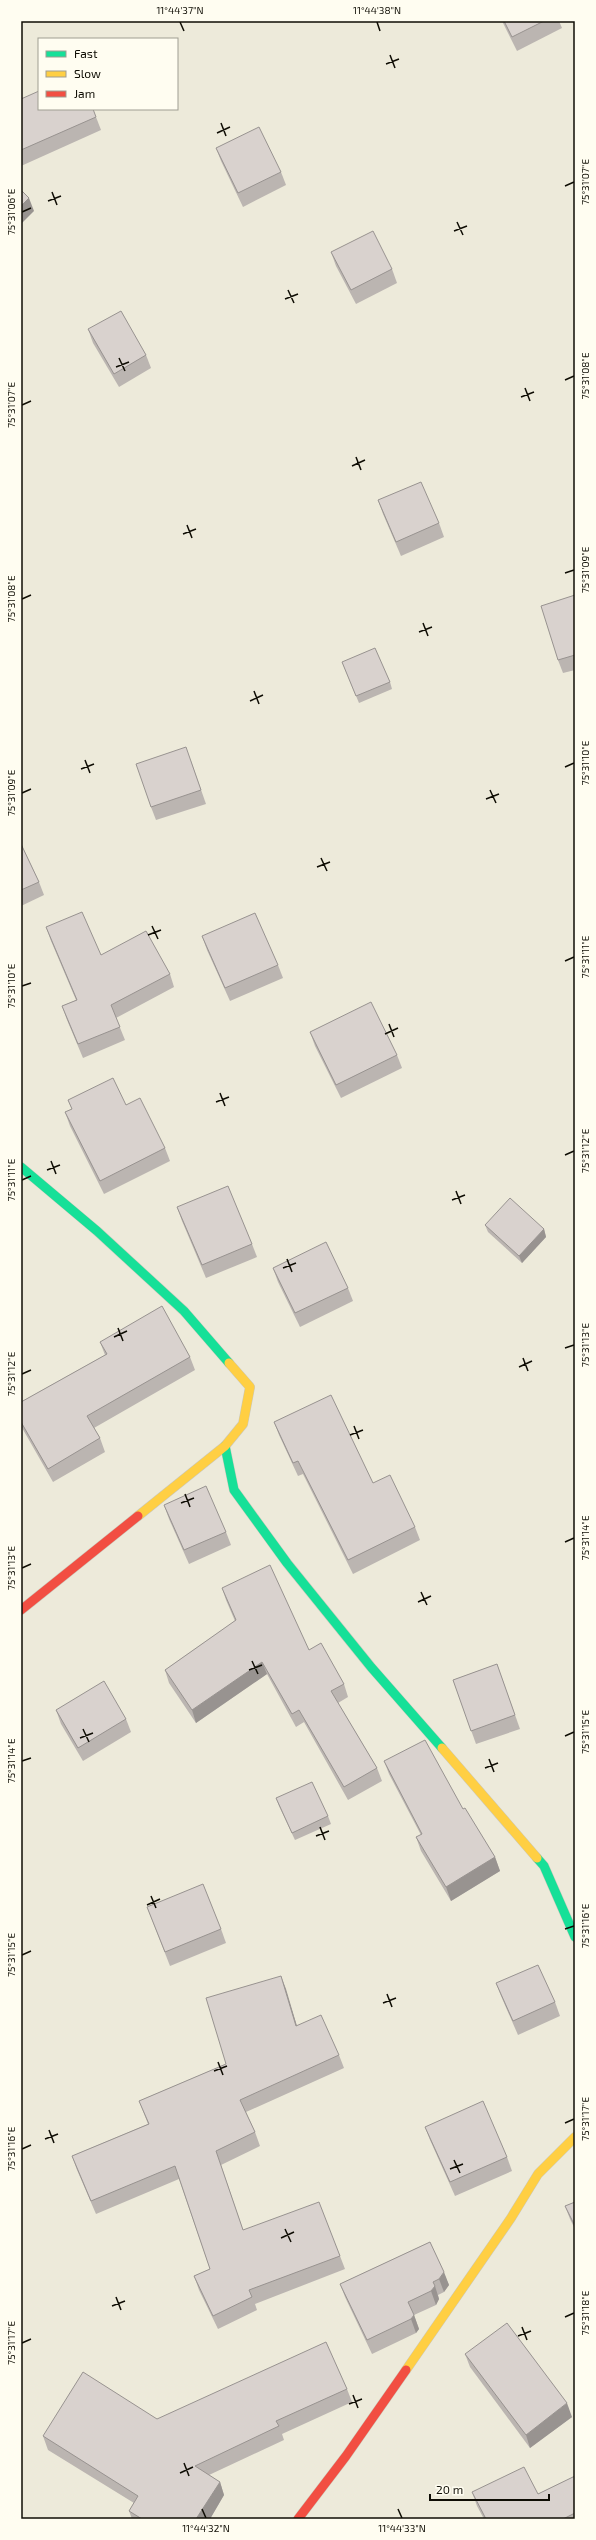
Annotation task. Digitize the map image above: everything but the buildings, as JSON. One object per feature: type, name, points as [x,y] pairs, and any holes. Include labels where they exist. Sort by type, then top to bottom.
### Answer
[{"type":"street","points":[[21,1167],[97,1231],[184,1311],[250,1387],[243,1424],[225,1446],[21,1610]]},
{"type":"street","points":[[225,1446],[234,1490],[287,1563],[371,1668],[544,1866],[575,1937]]},
{"type":"street","points":[[298,2519],[350,2449],[511,2218],[538,2174],[575,2138]]},
{"type":"traffic: fast","points":[[21,1167],[97,1231],[184,1311],[229,1363]]},
{"type":"traffic: fast","points":[[225,1446],[234,1490],[287,1563],[371,1667],[442,1748]]},
{"type":"traffic: fast","points":[[537,1858],[544,1866],[575,1937]]},
{"type":"traffic: slow","points":[[138,1516],[225,1446],[243,1424],[250,1387],[229,1363]]},
{"type":"traffic: slow","points":[[442,1748],[537,1858]]},
{"type":"traffic: slow","points":[[406,2370],[511,2218],[538,2174],[575,2137]]},
{"type":"traffic: jam","points":[[21,1610],[138,1516]]},
{"type":"traffic: jam","points":[[298,2519],[346,2456],[406,2370]]}]
